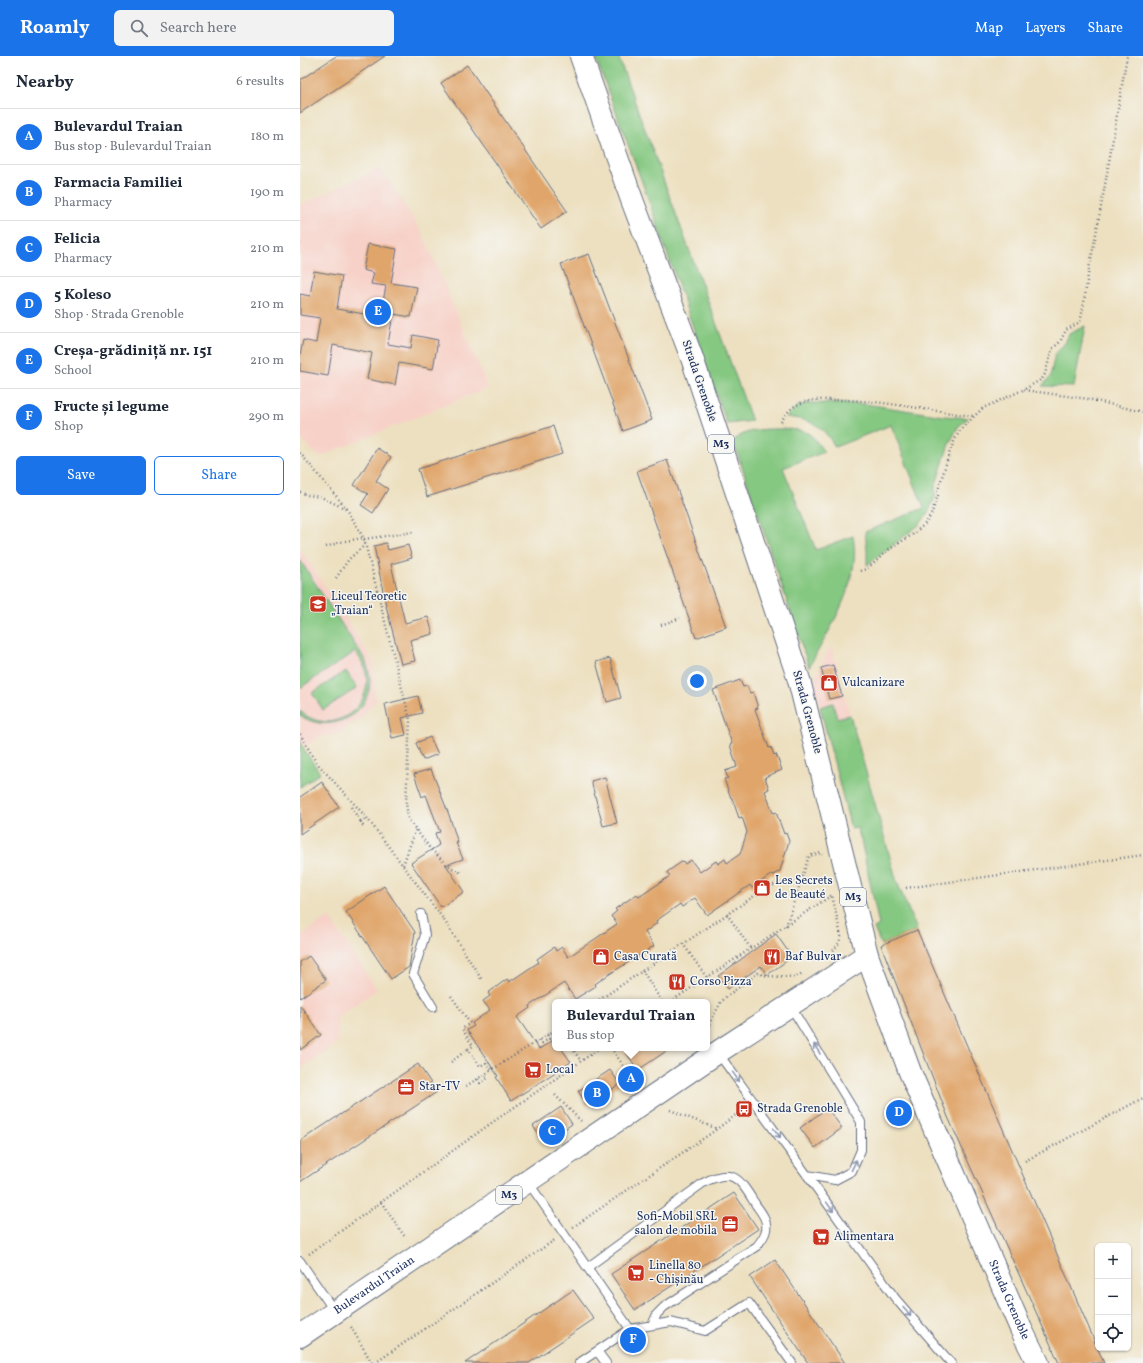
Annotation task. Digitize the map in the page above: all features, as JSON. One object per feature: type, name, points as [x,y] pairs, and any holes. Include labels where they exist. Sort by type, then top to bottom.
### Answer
[{"type":"main road","name":"Strada Grenoble","points":[[582,56],[632,200],[692,358],[800,680],[867,955],[910,1072],[1012,1308],[1038,1363]]},
{"type":"main road","name":"Bulevardul Traian","points":[[300,1336],[343,1320],[528,1182],[718,1052],[867,955]]},
{"type":"lane","points":[[421,914],[425,935],[413,974],[433,1006]]},
{"type":"lane","points":[[790,1005],[861,1122],[861,1150],[852,1171],[835,1180],[807,1175]]},
{"type":"lane","points":[[718,1052],[895,1298],[951,1363]]},
{"type":"lane","points":[[588,1267],[703,1183],[716,1176],[725,1175],[736,1178],[743,1184],[766,1220],[766,1230],[763,1238],[757,1246],[664,1307],[657,1314],[652,1326]]},
{"type":"lane","points":[[528,1182],[630,1329]]},
{"type":"lane","points":[[302,1259],[343,1320]]},
{"type":"lane","points":[[579,1363],[630,1329],[671,1322],[704,1332],[749,1303],[792,1363]]},
{"type":"lane","points":[[597,1351],[606,1363]]},
{"type":"path","points":[[860,571],[866,569],[888,550],[926,524],[938,495],[941,479],[955,439],[961,429],[983,408],[1023,390],[1042,379],[1045,374],[1052,349],[1060,342],[1066,330],[1080,322],[1127,56]]},
{"type":"path","points":[[1023,390],[1088,399],[1143,412]]},
{"type":"path","points":[[781,422],[786,412],[794,406],[809,400],[860,400],[974,416]]},
{"type":"path","points":[[300,453],[347,509],[366,544],[410,720],[406,802],[408,819],[429,846],[446,864],[461,873]]},
{"type":"path","points":[[300,492],[307,495],[326,498],[347,509]]},
{"type":"path","points":[[326,547],[340,542],[413,532]]},
{"type":"path","points":[[336,578],[349,559],[366,544]]},
{"type":"path","points":[[661,625],[680,618]]},
{"type":"path","points":[[300,734],[316,762],[367,818],[444,920],[482,980]]},
{"type":"path","points":[[351,807],[363,826]]},
{"type":"path","points":[[361,822],[367,818]]},
{"type":"path","points":[[403,865],[416,829]]},
{"type":"path","points":[[786,926],[808,856],[821,853]]},
{"type":"path","points":[[906,888],[1143,855]]},
{"type":"path","points":[[601,999],[769,886],[801,880]]},
{"type":"path","points":[[675,999],[832,895],[841,936],[840,943],[828,958]]},
{"type":"path","points":[[727,914],[751,949]]},
{"type":"path","points":[[683,944],[707,978]]},
{"type":"path","points":[[642,970],[660,999]]},
{"type":"path","points":[[710,1022],[726,996],[758,973],[767,976],[795,977],[807,971]]},
{"type":"path","points":[[450,1062],[473,1046],[462,1029],[470,1024],[451,996]]},
{"type":"path","points":[[466,1086],[552,1032]]},
{"type":"path","points":[[468,1049],[480,1066],[486,1063],[491,1070]]},
{"type":"path","points":[[574,1051],[581,1061]]},
{"type":"path","points":[[302,1259],[596,1051]]},
{"type":"path","points":[[613,1051],[635,1082]]},
{"type":"path","points":[[556,1095],[581,1121]]},
{"type":"path","points":[[1025,1161],[1143,1098]]},
{"type":"path","points":[[343,1320],[374,1363],[565,1234],[754,1102]]},
{"type":"path","points":[[670,1110],[717,1129]]},
{"type":"path","points":[[381,1202],[405,1237]]},
{"type":"shaded area","points":[[379,168],[397,193],[424,236],[488,388],[319,457],[300,438],[300,205]]},
{"type":"shaded area","name":"Liceul Teoretic „Traian“","points":[[300,548],[372,659],[376,701],[360,718],[338,734],[320,737],[300,749]]},
{"type":"shaded area","points":[[831,645],[850,715],[837,718],[833,704],[820,707],[813,682]]},
{"type":"shaded area","points":[[329,917],[377,990],[337,1017],[338,1043],[300,1069],[300,936]]},
{"type":"green space","points":[[595,56],[618,56],[752,421],[727,424],[645,190]]},
{"type":"green space","points":[[1085,326],[1074,387],[1042,386],[1050,377],[1055,354],[1065,343],[1069,334]]},
{"type":"green space","points":[[809,403],[865,404],[944,416],[968,418],[958,427],[949,444],[935,487],[935,497],[927,515],[919,525],[867,565],[865,532],[924,508],[891,425],[835,447],[825,433],[815,424],[786,417],[798,406]]},
{"type":"green space","points":[[784,429],[799,430],[808,433],[824,452],[783,468],[816,550],[853,536],[855,553],[849,587],[835,620],[809,667],[734,443],[735,439],[741,435],[752,431]]},
{"type":"green space","points":[[300,560],[365,660],[368,669],[370,687],[362,705],[356,712],[338,722],[318,723],[300,715],[300,711],[314,720],[329,721],[343,718],[355,709],[363,697],[367,683],[364,668],[355,652],[300,688]]},
{"type":"green space","points":[[346,671],[357,688],[323,710],[312,693]]},
{"type":"green space","points":[[833,703],[837,718],[850,715],[897,882],[917,930],[881,945],[874,928],[879,925],[861,840],[857,828],[851,829],[820,707]]},
{"type":"green space","points":[[300,740],[305,751],[320,773],[300,787]]},
{"type":"building","points":[[336,56],[385,56],[300,113],[300,80]]},
{"type":"building","points":[[467,65],[567,211],[541,229],[441,83]]},
{"type":"building","points":[[368,244],[397,249],[391,283],[417,287],[411,317],[393,314],[388,344],[411,348],[413,335],[438,340],[433,369],[399,363],[395,385],[367,379],[372,353],[333,345],[328,376],[300,371],[300,356],[303,340],[316,343],[320,318],[300,315],[300,294],[310,296],[314,271],[342,276],[337,309],[380,317],[386,286],[371,284],[374,273],[363,270]]},
{"type":"building","points":[[589,254],[652,420],[623,431],[561,264]]},
{"type":"building","points":[[553,426],[562,454],[427,497],[418,469]]},
{"type":"building","points":[[377,448],[391,457],[376,481],[388,489],[373,513],[361,505],[368,494],[354,485]]},
{"type":"building","points":[[667,460],[726,627],[696,638],[637,471]]},
{"type":"building","points":[[386,543],[388,550],[408,545],[412,558],[391,564],[405,623],[428,617],[433,634],[410,640],[415,661],[401,664],[386,606],[374,546]]},
{"type":"building","points":[[610,658],[621,698],[607,702],[596,662]]},
{"type":"building","points":[[833,665],[842,696],[829,699],[821,668]]},
{"type":"building","points":[[740,680],[743,687],[747,686],[750,693],[753,692],[758,708],[755,709],[769,748],[771,747],[774,755],[776,754],[782,770],[765,777],[769,789],[765,791],[773,813],[776,812],[784,834],[786,833],[789,841],[780,871],[773,875],[772,874],[752,888],[750,885],[707,915],[695,898],[682,907],[680,904],[656,921],[657,923],[645,932],[654,946],[608,975],[595,984],[596,986],[575,999],[564,983],[529,1006],[530,1008],[517,1017],[539,1049],[552,1041],[552,1051],[563,1051],[571,1062],[511,1101],[496,1077],[498,1076],[467,1030],[474,1026],[472,1023],[490,1010],[483,1001],[490,996],[488,993],[507,979],[509,982],[539,962],[537,959],[554,947],[556,951],[562,947],[568,957],[598,937],[617,924],[611,916],[617,911],[615,909],[637,894],[639,897],[670,876],[667,872],[683,861],[685,864],[691,860],[700,872],[716,861],[718,864],[725,859],[727,863],[740,854],[747,832],[742,817],[739,818],[724,779],[728,778],[725,771],[737,767],[730,745],[732,744],[713,690]]},
{"type":"building","points":[[418,696],[422,713],[402,718],[406,735],[392,738],[385,704]]},
{"type":"building","points":[[430,737],[438,754],[423,760],[416,743]]},
{"type":"building","points":[[431,769],[449,815],[458,843],[456,843],[463,859],[446,865],[464,892],[441,907],[411,863],[439,845],[435,833],[440,832],[426,795],[422,797],[414,774]]},
{"type":"building","points":[[605,777],[617,823],[603,826],[591,781]]},
{"type":"building","points":[[322,782],[339,807],[300,834],[300,797]]},
{"type":"building","points":[[384,886],[415,932],[409,967],[391,979],[346,912]]},
{"type":"building","points":[[917,930],[1095,1342],[1095,1351],[1099,1351],[1104,1363],[1059,1363],[948,1117],[881,945]]},
{"type":"building","points":[[776,934],[792,957],[767,975],[761,966],[728,989],[718,976]]},
{"type":"building","points":[[309,956],[326,980],[300,998],[300,962]]},
{"type":"building","points":[[300,1005],[321,1035],[300,1050]]},
{"type":"building","points":[[625,1051],[666,1051],[638,1070]]},
{"type":"building","points":[[418,1064],[437,1092],[300,1182],[300,1141]]},
{"type":"building","points":[[610,1070],[620,1084],[587,1105],[578,1091]]},
{"type":"building","points":[[561,1107],[572,1124],[544,1143],[533,1126]]},
{"type":"building","points":[[827,1108],[842,1128],[815,1148],[800,1128]]},
{"type":"building","points":[[734,1193],[758,1229],[635,1310],[611,1274]]},
{"type":"building","points":[[775,1260],[845,1363],[808,1363],[750,1277]]},
{"type":"building","points":[[573,1290],[594,1319],[529,1363],[465,1363]]},
{"type":"place","name":"Creșa-grădiniță nr. 151","points":[[378,312]]},
{"type":"place","name":"Liceul Teoretic „Traian“","points":[[318,604]]},
{"type":"place","name":"Vulcanizare","points":[[829,683]]},
{"type":"place","name":"Les Secrets de Beauté","points":[[762,888]]},
{"type":"place","name":"Casa Curată","points":[[601,957]]},
{"type":"place","name":"Baf Bulvar","points":[[772,957]]},
{"type":"place","name":"Corso Pizza","points":[[677,982]]},
{"type":"place","name":"Local","points":[[533,1070]]},
{"type":"place","name":"Bulevardul Traian","points":[[631,1079]]},
{"type":"place","name":"Star-TV","points":[[406,1087]]},
{"type":"place","name":"Farmacia Familiei","points":[[597,1094]]},
{"type":"place","name":"Strada Grenoble","points":[[744,1109]]},
{"type":"place","name":"5 Koleso","points":[[899,1113]]},
{"type":"place","name":"Felicia","points":[[552,1132]]},
{"type":"place","name":"Sofi-Mobil SRL salon de mobila","points":[[730,1224]]},
{"type":"place","name":"Alimentara","points":[[821,1237]]},
{"type":"place","name":"Linella 80 - Chișinău","points":[[636,1273]]},
{"type":"place","name":"Fructe și legume","points":[[633,1340]]}]
